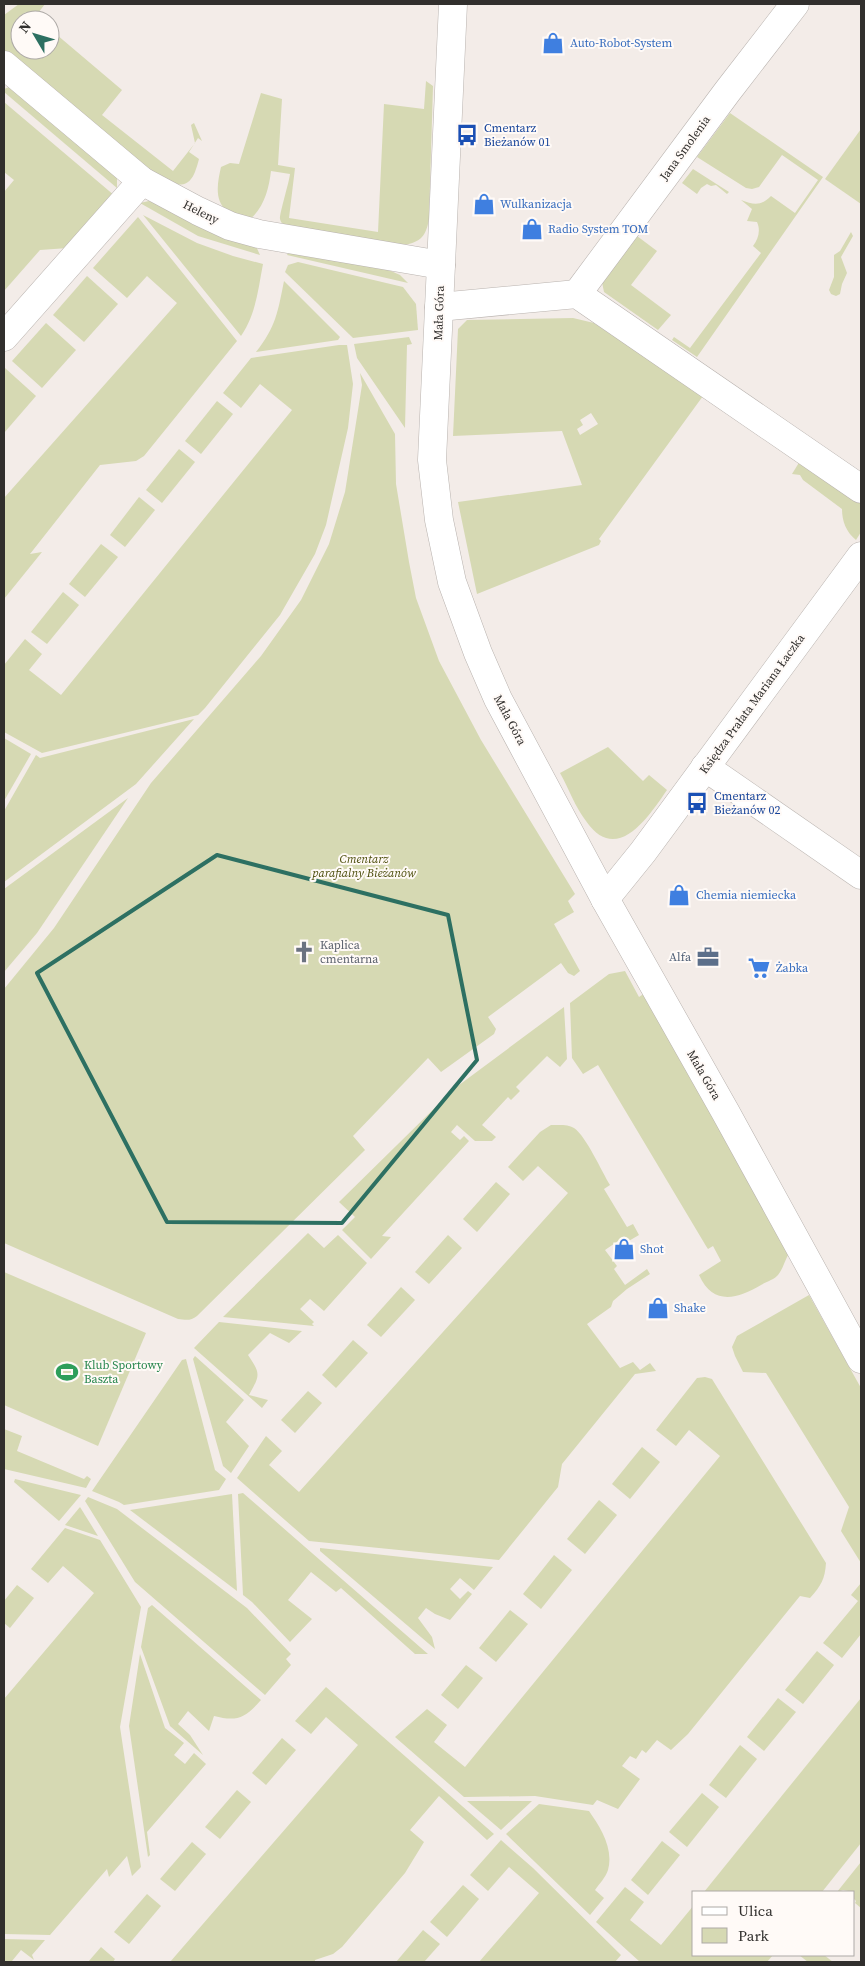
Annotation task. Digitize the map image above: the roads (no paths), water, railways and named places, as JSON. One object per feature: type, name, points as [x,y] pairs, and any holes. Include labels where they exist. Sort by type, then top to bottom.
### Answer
[{"type":"street","name":"Mała Góra","points":[[453,4],[432,460],[439,520],[452,582],[478,653],[498,699],[605,899],[726,1113],[861,1359]]},
{"type":"street","name":"Jana Smolenia","points":[[577,294],[795,4]]},
{"type":"street","name":"Heleny","points":[[4,65],[142,182],[198,211],[237,228],[277,238],[441,265]]},
{"type":"street","points":[[4,337],[142,182]]},
{"type":"street","points":[[439,307],[577,294],[861,489]]},
{"type":"street","name":"Księdza Prałata Mariana Łaczka","points":[[605,899],[643,852],[861,556]]},
{"type":"street","points":[[705,767],[861,875]]},
{"type":"place","name":"Auto-Robot-System","points":[[553,43]]},
{"type":"place","name":"Cmentarz Bieżanów 01","points":[[467,135]]},
{"type":"place","name":"Wulkanizacja","points":[[484,204]]},
{"type":"place","name":"Radio System TOM","points":[[532,229]]},
{"type":"place","name":"Cmentarz Bieżanów 02","points":[[697,803]]},
{"type":"place","name":"Chemia niemiecka","points":[[679,895]]},
{"type":"place","name":"Kaplica cmentarna","points":[[304,952]]},
{"type":"place","name":"Alfa","points":[[708,957]]},
{"type":"place","name":"Żabka","points":[[759,968]]},
{"type":"place","name":"Shot","points":[[624,1249]]},
{"type":"place","name":"Shake","points":[[658,1308]]},
{"type":"place","name":"Klub Sportowy Baszta","points":[[67,1372]]},
{"type":"park label","name":"Cmentarz parafialny Bieżanów","points":[[364,866]]}]
